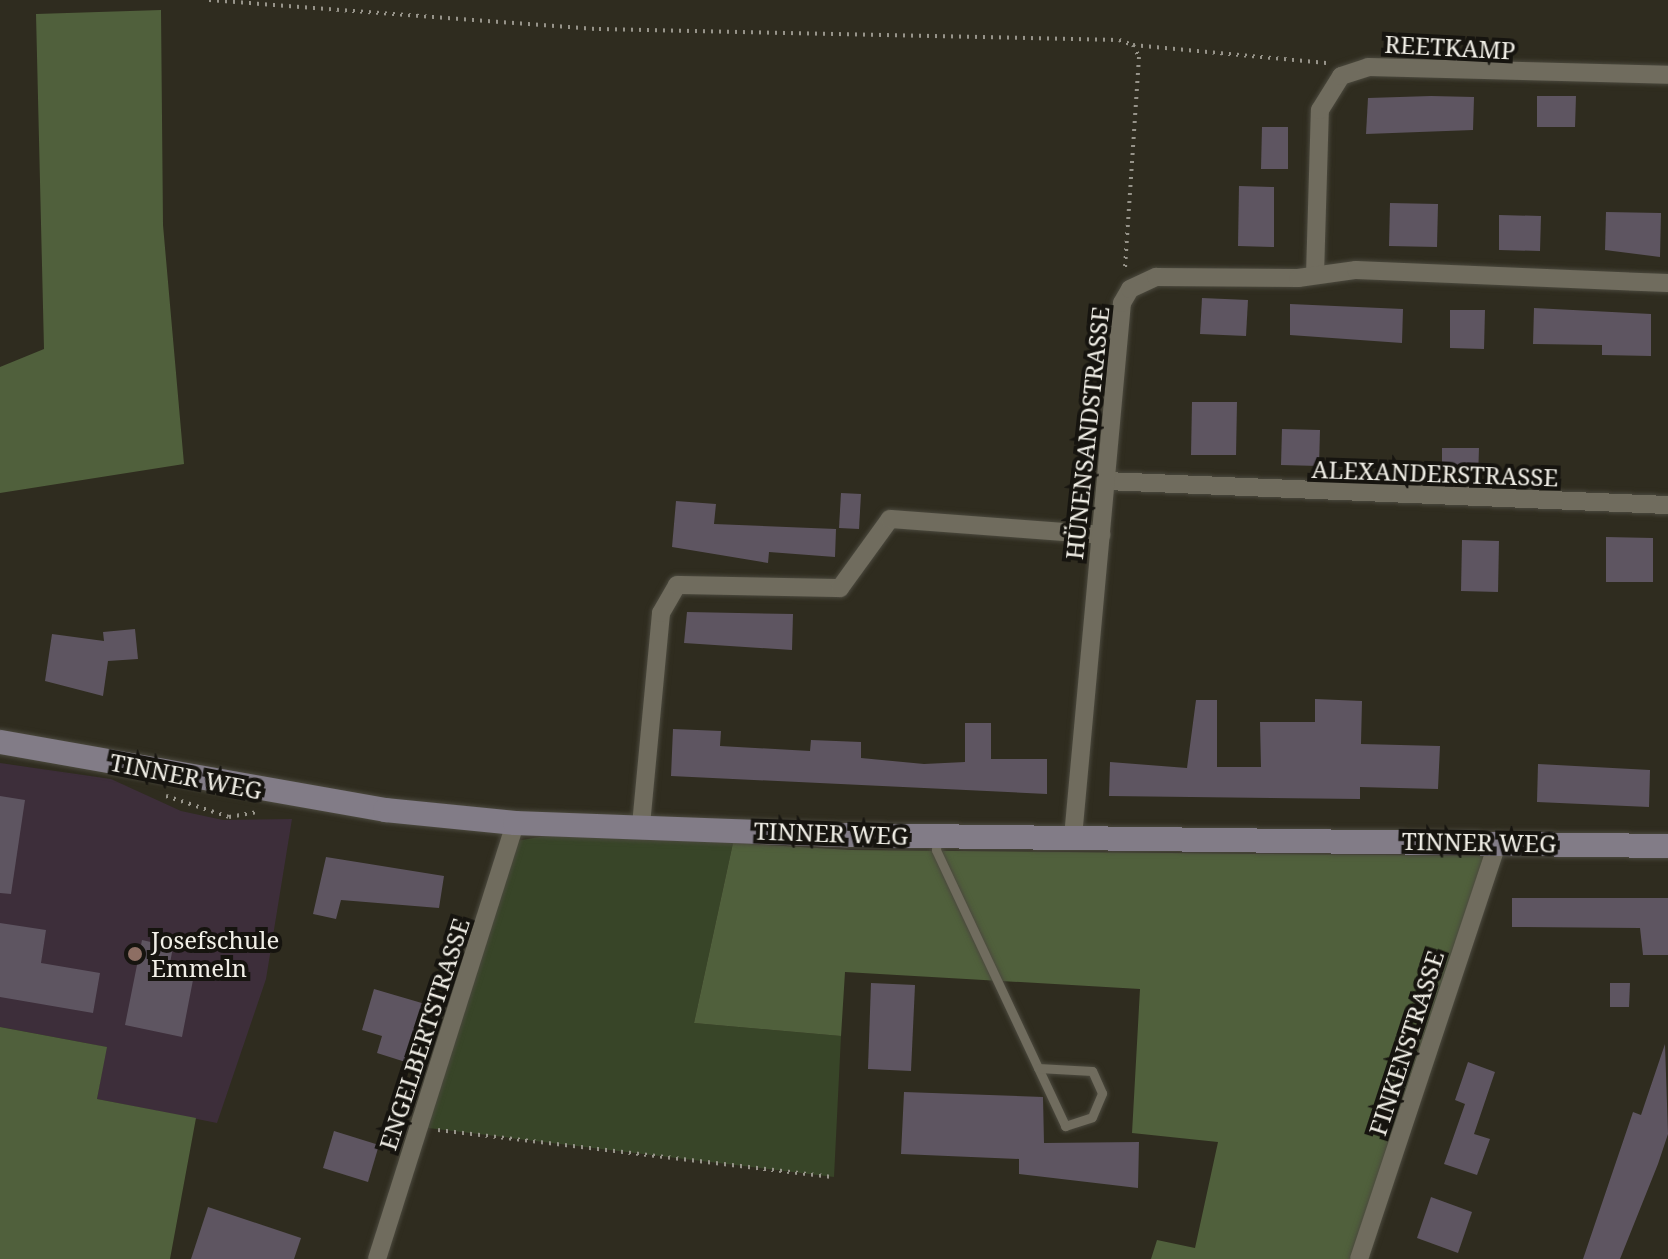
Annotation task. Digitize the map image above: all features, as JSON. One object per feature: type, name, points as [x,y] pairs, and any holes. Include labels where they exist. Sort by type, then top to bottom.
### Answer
[{"type":"street","name":"REETKAMP","points":[[1315,275],[1320,110],[1341,76],[1368,67],[1668,75]]},
{"type":"street","name":"HÜNENSANDSTRASSE","points":[[1073,837],[1122,303],[1141,280],[1156,277],[1315,275],[1356,270],[1668,283]]},
{"type":"street","name":"ALEXANDERSTRASSE","points":[[1106,481],[1269,483],[1313,495],[1668,505]]},
{"type":"street","points":[[641,825],[661,613],[677,585],[840,588],[890,519],[1101,535]]},
{"type":"street","name":"TINNER WEG","points":[[0,742],[355,806],[515,823],[937,836],[1498,841],[1668,846]]},
{"type":"street","name":"ENGELBERTSTRASSE","points":[[377,1259],[515,823]]},
{"type":"street","name":"FINKENSTRASSE","points":[[1359,1259],[1498,841]]},
{"type":"lane","points":[[937,836],[936,850],[1065,1126],[1092,1117],[1102,1093],[1092,1071],[1038,1068]]},
{"type":"path","points":[[209,0],[599,29],[1133,45],[1368,67]]},
{"type":"path","points":[[1122,303],[1139,57],[1133,45]]},
{"type":"path","points":[[420,1127],[834,1177]]},
{"type":"shaded area","name":"Josefschule Emmeln","points":[[0,763],[111,779],[181,811],[223,820],[292,819],[266,979],[217,1123],[97,1099],[106,1047],[0,1027]]},
{"type":"green space","points":[[161,10],[163,225],[184,464],[0,493],[0,367],[44,349],[36,14]]},
{"type":"green space","points":[[550,835],[733,843],[694,1023],[841,1036],[834,1177],[420,1127],[511,842]]},
{"type":"green space","points":[[733,843],[851,850],[1494,856],[1359,1259],[1151,1259],[1157,1240],[1195,1248],[1218,1142],[1132,1133],[1140,989],[845,972],[841,1036],[694,1023]]},
{"type":"green space","points":[[0,1027],[107,1047],[97,1099],[196,1118],[170,1259],[0,1259]]},
{"type":"building","points":[[1537,96],[1576,96],[1575,127],[1537,127]]},
{"type":"building","points":[[1474,97],[1473,130],[1366,134],[1368,98]]},
{"type":"building","points":[[1262,127],[1288,127],[1288,169],[1261,169]]},
{"type":"building","points":[[1239,186],[1274,187],[1274,247],[1238,246]]},
{"type":"building","points":[[1390,203],[1438,204],[1437,247],[1389,246]]},
{"type":"building","points":[[1606,212],[1661,213],[1660,257],[1605,250]]},
{"type":"building","points":[[1499,215],[1541,216],[1540,251],[1499,250]]},
{"type":"building","points":[[1202,298],[1248,300],[1246,336],[1200,334]]},
{"type":"building","points":[[1290,304],[1403,309],[1402,343],[1290,335]]},
{"type":"building","points":[[1534,308],[1651,314],[1651,356],[1602,355],[1602,345],[1533,344]]},
{"type":"building","points":[[1450,310],[1485,310],[1484,349],[1450,348]]},
{"type":"building","points":[[1192,402],[1237,402],[1236,455],[1191,455]]},
{"type":"building","points":[[1282,429],[1320,430],[1319,466],[1281,465]]},
{"type":"building","points":[[1442,448],[1479,448],[1478,479],[1442,479]]},
{"type":"building","points":[[841,493],[861,494],[859,529],[839,528]]},
{"type":"building","points":[[676,501],[716,504],[714,524],[836,529],[835,557],[769,552],[768,563],[672,547]]},
{"type":"building","points":[[1606,537],[1653,538],[1653,582],[1606,582]]},
{"type":"building","points":[[1462,540],[1499,541],[1498,592],[1461,591]]},
{"type":"building","points":[[687,612],[793,614],[792,650],[684,643]]},
{"type":"building","points":[[135,629],[138,659],[108,661],[103,696],[45,681],[52,634],[104,641],[103,632]]},
{"type":"building","points":[[1315,699],[1362,701],[1361,744],[1440,746],[1438,789],[1360,787],[1360,799],[1109,796],[1110,762],[1187,768],[1196,700],[1217,700],[1217,767],[1261,767],[1260,722],[1315,722]]},
{"type":"building","points":[[965,723],[991,723],[991,759],[1047,759],[1047,794],[671,776],[673,729],[721,731],[720,746],[810,751],[811,740],[861,742],[861,758],[924,764],[965,762]]},
{"type":"building","points":[[1538,764],[1650,770],[1649,807],[1537,802]]},
{"type":"building","points":[[0,796],[25,800],[11,894],[0,893]]},
{"type":"building","points":[[326,857],[444,876],[439,908],[341,900],[336,919],[313,914]]},
{"type":"building","points":[[1512,898],[1668,898],[1668,955],[1643,955],[1640,928],[1512,927]]},
{"type":"building","points":[[0,923],[46,930],[41,963],[100,973],[93,1013],[0,997]]},
{"type":"building","points":[[142,940],[173,947],[168,974],[193,980],[182,1037],[125,1025]]},
{"type":"building","points":[[871,983],[915,985],[911,1071],[868,1069]]},
{"type":"building","points":[[1610,983],[1630,983],[1629,1007],[1610,1007]]},
{"type":"building","points":[[374,989],[432,1006],[415,1065],[377,1053],[382,1036],[362,1030]]},
{"type":"building","points":[[1665,1044],[1668,1134],[1658,1164],[1620,1259],[1583,1259],[1633,1112],[1641,1115]]},
{"type":"building","points":[[1468,1062],[1495,1072],[1474,1134],[1490,1139],[1477,1175],[1444,1164],[1465,1104],[1455,1100]]},
{"type":"building","points":[[904,1092],[1043,1097],[1044,1143],[1139,1142],[1138,1188],[1019,1174],[1019,1159],[901,1154]]},
{"type":"building","points":[[334,1131],[379,1145],[368,1182],[323,1168]]},
{"type":"building","points":[[1431,1197],[1472,1212],[1458,1253],[1417,1238]]},
{"type":"building","points":[[208,1207],[301,1238],[294,1259],[191,1259]]},
{"type":"place","name":"Josefschule Emmeln","points":[[135,954]]}]
